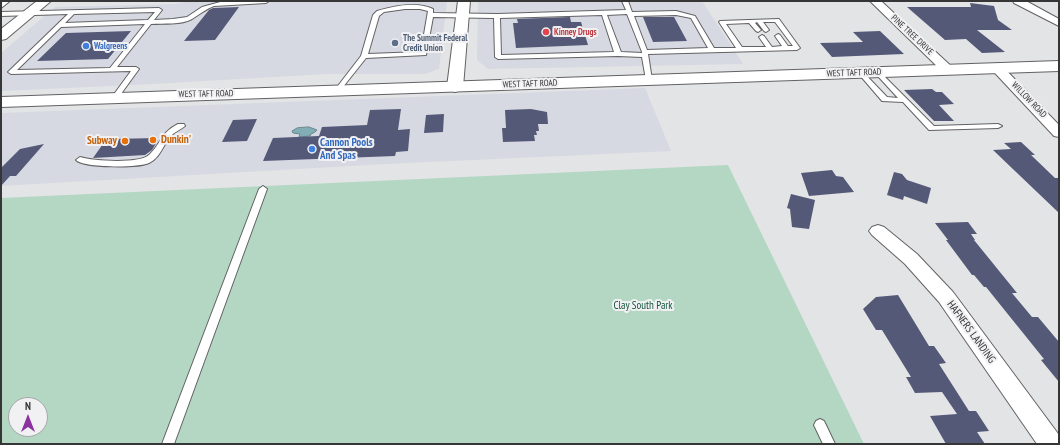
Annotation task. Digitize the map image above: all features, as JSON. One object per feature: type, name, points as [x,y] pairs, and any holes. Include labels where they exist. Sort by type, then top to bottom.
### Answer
[{"type":"main road","name":"WEST TAFT ROAD","points":[[1,102],[116,96],[337,91],[1059,66]]},
{"type":"street","points":[[1,36],[45,1]]},
{"type":"street","name":"PINE TREE DRIVE","points":[[875,1],[948,70]]},
{"type":"street","points":[[1018,1],[1059,22]]},
{"type":"street","points":[[455,86],[463,8]]},
{"type":"street","name":"WILLOW ROAD","points":[[998,68],[1059,133]]},
{"type":"street","name":"HAFNERS LANDING","points":[[878,231],[911,259],[946,297],[1051,444]]},
{"type":"lane","points":[[1,6],[7,1]]},
{"type":"lane","points":[[60,25],[149,22],[189,18],[204,8],[224,2],[266,1]]},
{"type":"lane","points":[[625,1],[646,54],[649,80]]},
{"type":"lane","points":[[337,91],[364,56],[376,15],[379,12],[390,8],[424,7],[431,10],[424,54],[364,56]]},
{"type":"lane","points":[[430,16],[463,8],[497,16],[604,13],[676,13],[693,17],[712,50]]},
{"type":"lane","points":[[1,14],[159,10],[112,70]]},
{"type":"lane","points":[[73,12],[11,72],[136,69],[116,96]]},
{"type":"lane","points":[[604,13],[618,54]]},
{"type":"lane","points":[[497,16],[498,57],[646,54],[739,48],[797,48],[776,20],[722,22],[739,48]]},
{"type":"lane","points":[[748,21],[758,30]]},
{"type":"lane","points":[[748,21],[750,31]]},
{"type":"lane","points":[[759,21],[766,30]]},
{"type":"lane","points":[[766,21],[779,48]]},
{"type":"lane","points":[[778,36],[786,48]]},
{"type":"lane","points":[[755,37],[762,48]]},
{"type":"lane","points":[[762,37],[770,48]]},
{"type":"lane","points":[[869,72],[904,100],[932,128],[998,126]]},
{"type":"lane","points":[[869,72],[885,98],[890,100],[904,100]]},
{"type":"lane","points":[[80,160],[86,163],[146,161],[152,158],[168,133],[181,126]]},
{"type":"lane","points":[[168,444],[263,189]]},
{"type":"lane","points":[[820,425],[829,444]]},
{"type":"shaded area","points":[[189,1],[447,1],[439,69],[425,74],[327,74],[1,91],[1,53],[55,7],[175,4]]},
{"type":"shaded area","points":[[478,1],[702,1],[743,64],[488,69],[477,60]]},
{"type":"shaded area","points":[[645,88],[671,151],[386,164],[1,186],[1,113]]},
{"type":"green space","name":"Clay South Park","points":[[728,165],[864,444],[1,444],[1,198]]},
{"type":"water","points":[[309,127],[317,130],[310,136],[299,137],[300,134],[293,133],[292,131],[297,128]]},
{"type":"building","points":[[970,3],[994,6],[998,20],[1012,30],[977,30],[1005,52],[982,53],[966,39],[945,40],[907,7],[971,7]]},
{"type":"building","points":[[239,7],[215,40],[184,41],[209,10],[213,8]]},
{"type":"building","points":[[570,17],[571,22],[581,22],[588,45],[516,48],[513,23],[518,23],[517,19]]},
{"type":"building","points":[[643,17],[674,17],[687,41],[653,42]]},
{"type":"building","name":"Walgreens","points":[[131,31],[108,59],[37,61],[66,33]]},
{"type":"building","points":[[880,31],[904,54],[832,57],[820,43],[863,42],[853,32]]},
{"type":"building","points":[[932,89],[936,92],[942,92],[954,104],[939,105],[954,121],[934,121],[904,90]]},
{"type":"building","points":[[401,109],[398,130],[410,129],[408,151],[396,152],[395,156],[263,161],[273,138],[319,136],[322,127],[367,125],[370,110]]},
{"type":"building","points":[[531,109],[547,112],[548,124],[538,124],[539,131],[536,131],[537,135],[534,135],[535,141],[503,142],[502,128],[506,128],[505,110]]},
{"type":"building","points":[[444,114],[443,132],[424,133],[426,115]]},
{"type":"building","points":[[257,119],[247,141],[222,142],[233,120]]},
{"type":"building","points":[[157,138],[155,140],[158,140],[152,150],[145,155],[93,158],[105,141],[112,141],[113,139]]},
{"type":"building","points":[[1021,142],[1035,155],[1031,155],[1055,178],[1059,178],[1059,213],[993,150],[1011,149],[1004,143]]},
{"type":"building","points":[[44,144],[16,176],[10,176],[1,186],[1,168],[20,149]]},
{"type":"building","points":[[832,170],[836,176],[843,177],[854,192],[809,196],[801,173]]},
{"type":"building","points":[[894,172],[902,174],[907,180],[931,188],[927,204],[904,196],[903,200],[887,195]]},
{"type":"building","points":[[791,194],[815,200],[809,229],[792,227],[790,209],[787,208]]},
{"type":"building","points":[[968,222],[977,234],[971,234],[974,240],[1017,293],[1012,293],[1032,317],[1038,317],[1059,342],[1059,382],[1041,360],[1044,359],[986,287],[984,287],[974,275],[972,275],[935,223]]},
{"type":"building","points":[[898,295],[929,346],[934,346],[946,363],[939,364],[969,411],[976,411],[989,431],[977,432],[985,444],[946,444],[930,416],[957,414],[942,392],[915,393],[906,377],[911,377],[882,330],[876,330],[863,309],[876,297]]},
{"type":"place","name":"Kinney Drugs","points":[[546,32]]},
{"type":"place","name":"The Summit Federal Credit Union","points":[[395,43]]},
{"type":"place","name":"Walgreens","points":[[86,46]]},
{"type":"place","name":"Dunkin'","points":[[153,140]]},
{"type":"place","name":"Subway","points":[[125,141]]},
{"type":"place","name":"Cannon Pools And Spas","points":[[312,149]]}]
